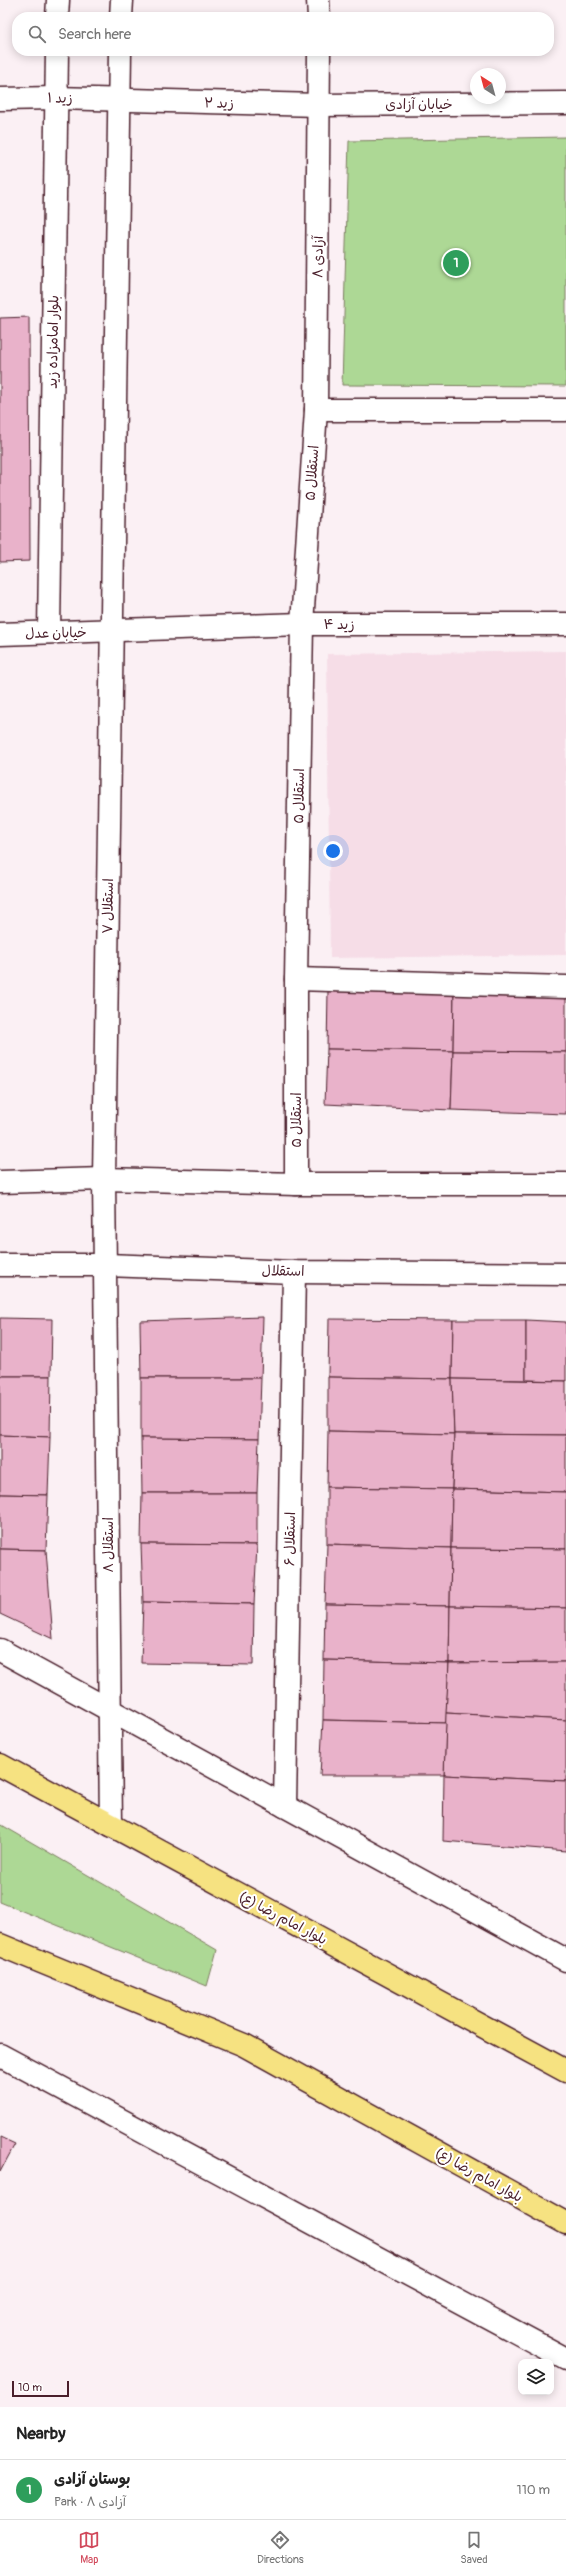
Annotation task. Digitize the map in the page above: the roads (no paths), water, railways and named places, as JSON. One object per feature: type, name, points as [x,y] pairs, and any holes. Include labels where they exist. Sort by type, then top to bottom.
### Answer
[{"type":"main road","name":"بلوار امام رضا (ع)","points":[[0,1765],[566,2071]]},
{"type":"main road","name":"بلوار امام رضا (ع)","points":[[0,1945],[244,2045],[566,2223]]},
{"type":"street","points":[[57,12],[58,0]]},
{"type":"street","points":[[121,12],[122,0]]},
{"type":"street","points":[[318,0],[318,12]]},
{"type":"street","name":"بلوار امامزاده زید","points":[[49,632],[57,56]]},
{"type":"street","points":[[112,632],[120,56]]},
{"type":"street","name":"آزادی ۸","points":[[316,410],[320,105],[319,56]]},
{"type":"street","name":"زید ۱","points":[[0,99],[56,98],[119,101]]},
{"type":"street","name":"زید ۲","points":[[119,101],[320,105]]},
{"type":"street","name":"خیابان آزادی","points":[[320,105],[566,103]]},
{"type":"street","points":[[316,410],[566,410]]},
{"type":"street","name":"استقلال ۵","points":[[296,1184],[296,979],[302,624],[316,410]]},
{"type":"street","name":"زید ۴","points":[[112,632],[302,624],[566,624]]},
{"type":"street","name":"خیابان عدل","points":[[0,634],[112,632]]},
{"type":"street","name":"استقلال ۷","points":[[106,1265],[104,1179],[112,632]]},
{"type":"street","points":[[296,979],[566,988]]},
{"type":"street","points":[[0,1182],[104,1179],[296,1184],[566,1184]]},
{"type":"street","name":"استقلال","points":[[0,1265],[106,1265],[294,1272],[566,1274]]},
{"type":"street","name":"استقلال ۸","points":[[106,1265],[111,1825]]},
{"type":"street","name":"استقلال ۶","points":[[285,1806],[294,1272]]},
{"type":"street","points":[[0,1650],[109,1708],[566,1960]]},
{"type":"street","points":[[0,2055],[566,2359]]},
{"type":"place","name":"بوستان آزادی","points":[[456,263]]}]
